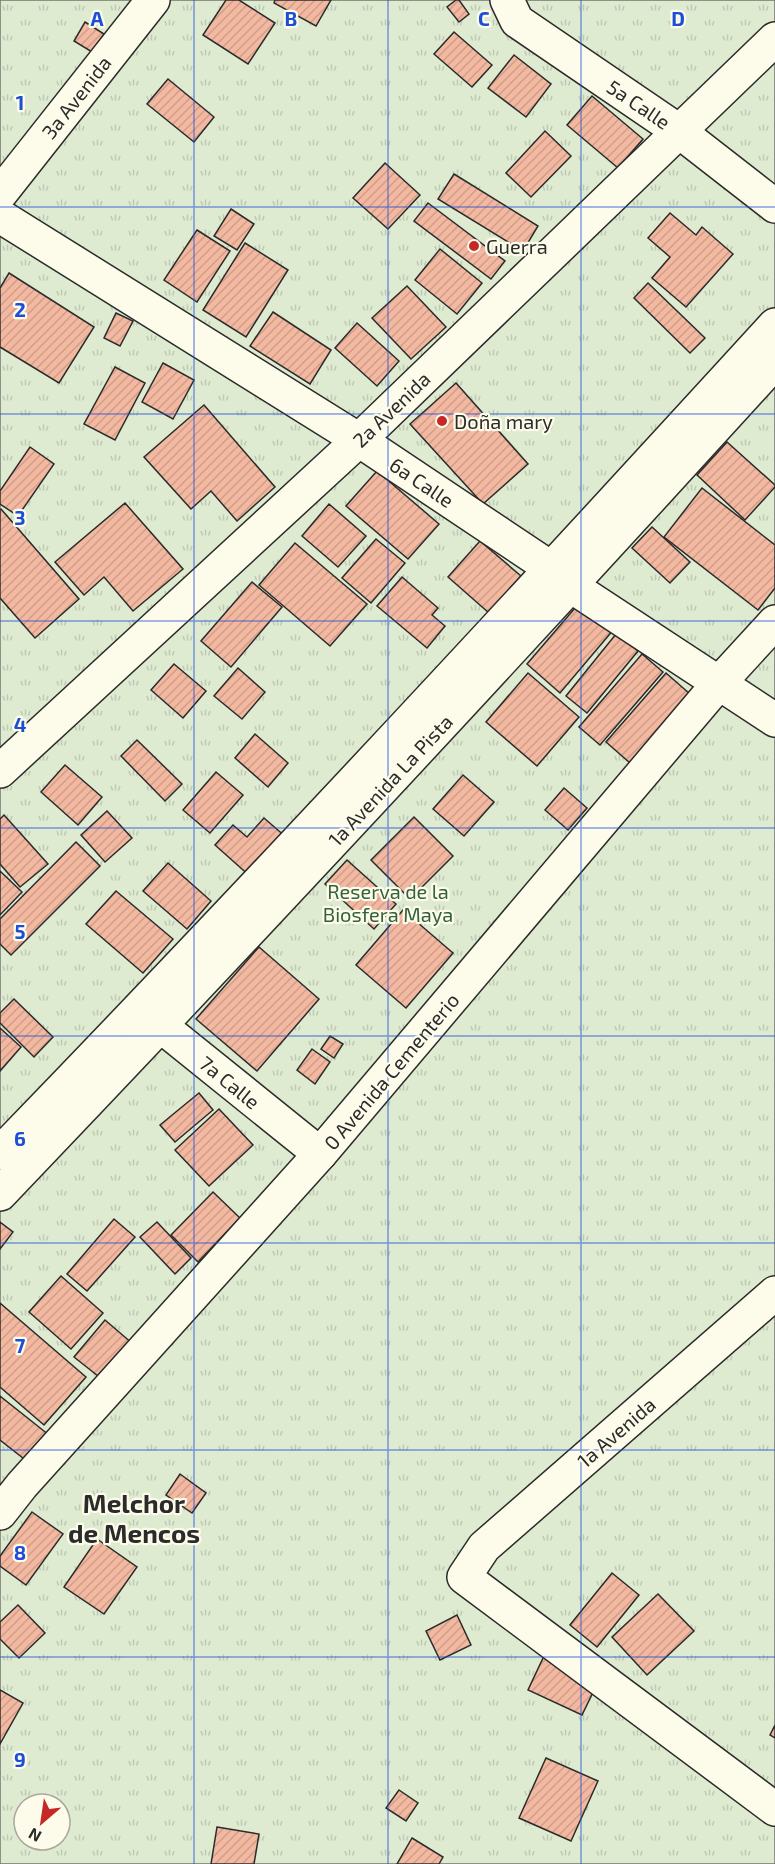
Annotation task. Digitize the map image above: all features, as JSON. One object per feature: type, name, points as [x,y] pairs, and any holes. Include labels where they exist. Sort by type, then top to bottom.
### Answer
[{"type":"street","name":"3a Avenida","points":[[0,194],[153,0]]},
{"type":"street","name":"5a Calle","points":[[507,0],[517,21],[680,132],[775,206]]},
{"type":"street","name":"2a Avenida","points":[[0,771],[359,440],[775,39]]},
{"type":"street","name":"6a Calle","points":[[0,216],[359,440],[775,720]]},
{"type":"street","name":"1a Avenida La Pista","points":[[562,578],[775,325]]},
{"type":"street","name":"1a Avenida La Pista","points":[[0,1194],[153,1016],[562,578],[775,362]]},
{"type":"street","name":"0 Avenida Cementerio","points":[[0,1513],[11,1475],[320,1154],[719,683],[775,622]]},
{"type":"street","name":"1a Avenida La Pista","points":[[0,1153],[153,1016]]},
{"type":"street","name":"7a Calle","points":[[153,1016],[320,1154]]},
{"type":"street","name":"1a Avenida","points":[[775,1293],[484,1547],[464,1577],[775,1809]]},
{"type":"green space","name":"Reserva de la Biosfera Maya","points":[[0,0],[775,0],[775,1864],[0,1864]]},
{"type":"building","points":[[226,0],[239,0],[275,23],[248,64],[203,35]]},
{"type":"building","points":[[275,0],[331,0],[316,26],[274,3]]},
{"type":"building","points":[[459,0],[469,14],[459,22],[447,7]]},
{"type":"building","points":[[85,22],[104,34],[92,52],[74,41]]},
{"type":"building","points":[[454,32],[492,65],[472,87],[434,54]]},
{"type":"building","points":[[514,55],[551,84],[526,117],[488,88]]},
{"type":"building","points":[[168,79],[214,117],[194,142],[147,104]]},
{"type":"building","points":[[592,96],[643,139],[618,168],[567,125]]},
{"type":"building","points":[[545,131],[571,156],[531,197],[506,173]]},
{"type":"building","points":[[385,163],[420,195],[388,229],[353,198]]},
{"type":"building","points":[[454,174],[538,226],[523,251],[438,199]]},
{"type":"building","points":[[428,203],[505,261],[491,279],[414,221]]},
{"type":"building","points":[[231,209],[254,224],[237,250],[214,236]]},
{"type":"building","points":[[670,213],[696,235],[702,227],[733,254],[686,307],[652,278],[670,257],[648,238]]},
{"type":"building","points":[[197,230],[230,251],[197,302],[164,280]]},
{"type":"building","points":[[245,243],[288,270],[246,337],[203,310]]},
{"type":"building","points":[[440,249],[482,283],[457,314],[415,280]]},
{"type":"building","points":[[9,273],[94,327],[59,383],[0,347],[0,288]]},
{"type":"building","points":[[648,283],[705,338],[690,353],[634,298]]},
{"type":"building","points":[[407,286],[446,327],[411,359],[372,318]]},
{"type":"building","points":[[273,312],[331,350],[310,384],[250,346]]},
{"type":"building","points":[[116,313],[133,321],[120,346],[104,338]]},
{"type":"building","points":[[357,323],[399,361],[377,386],[335,348]]},
{"type":"building","points":[[163,363],[194,380],[173,419],[142,402]]},
{"type":"building","points":[[115,367],[145,383],[115,440],[84,424]]},
{"type":"building","points":[[456,383],[528,464],[483,504],[410,424]]},
{"type":"building","points":[[204,405],[275,487],[237,521],[211,491],[191,509],[144,457]]},
{"type":"building","points":[[727,442],[775,485],[745,520],[697,475]]},
{"type":"building","points":[[30,447],[54,464],[18,516],[0,504],[0,491]]},
{"type":"building","points":[[377,471],[439,524],[408,559],[346,506]]},
{"type":"building","points":[[702,488],[775,545],[775,588],[758,610],[664,537]]},
{"type":"building","points":[[125,503],[183,569],[133,611],[104,577],[84,595],[55,562]]},
{"type":"building","points":[[329,504],[366,536],[338,567],[302,536]]},
{"type":"building","points":[[1,509],[79,599],[35,638],[0,598]]},
{"type":"building","points":[[652,527],[690,562],[670,583],[632,548]]},
{"type":"building","points":[[376,539],[405,563],[371,603],[342,578]]},
{"type":"building","points":[[480,541],[521,576],[489,613],[448,577]]},
{"type":"building","points":[[295,543],[367,604],[330,646],[259,585]]},
{"type":"building","points":[[402,577],[438,608],[432,615],[445,626],[427,648],[377,606]]},
{"type":"building","points":[[252,582],[282,607],[231,667],[201,641]]},
{"type":"building","points":[[581,601],[614,629],[560,693],[527,664]]},
{"type":"building","points":[[616,634],[638,651],[587,713],[566,696]]},
{"type":"building","points":[[642,654],[663,672],[600,745],[579,727]]},
{"type":"building","points":[[174,664],[206,691],[183,718],[151,690]]},
{"type":"building","points":[[238,668],[265,692],[242,719],[214,696]]},
{"type":"building","points":[[528,673],[579,717],[537,766],[486,722]]},
{"type":"building","points":[[666,673],[690,694],[630,763],[606,742]]},
{"type":"building","points":[[255,734],[288,763],[268,787],[235,758]]},
{"type":"building","points":[[137,740],[182,784],[165,801],[121,756]]},
{"type":"building","points":[[65,765],[102,797],[78,825],[41,792]]},
{"type":"building","points":[[216,772],[243,795],[210,833],[183,810]]},
{"type":"building","points":[[463,775],[494,802],[464,836],[433,809]]},
{"type":"building","points":[[564,788],[587,808],[568,830],[545,810]]},
{"type":"building","points":[[107,811],[132,838],[105,862],[81,835]]},
{"type":"building","points":[[4,815],[48,864],[20,887],[0,864],[0,819]]},
{"type":"building","points":[[414,817],[453,856],[410,899],[371,860]]},
{"type":"building","points":[[264,818],[287,838],[252,878],[215,845],[233,825],[247,837]]},
{"type":"building","points":[[76,842],[100,866],[11,955],[0,944],[0,919]]},
{"type":"building","points":[[347,860],[396,904],[374,929],[325,884]]},
{"type":"building","points":[[168,863],[211,901],[187,929],[143,891]]},
{"type":"building","points":[[0,871],[22,892],[0,915]]},
{"type":"building","points":[[116,891],[173,939],[143,973],[86,924]]},
{"type":"building","points":[[403,910],[453,953],[406,1008],[356,965]]},
{"type":"building","points":[[259,947],[319,999],[257,1071],[196,1019]]},
{"type":"building","points":[[14,999],[53,1037],[34,1057],[0,1023],[0,1013]]},
{"type":"building","points":[[0,1028],[21,1047],[0,1071]]},
{"type":"building","points":[[330,1036],[343,1044],[334,1058],[321,1049]]},
{"type":"building","points":[[312,1049],[330,1062],[315,1084],[297,1070]]},
{"type":"building","points":[[199,1093],[213,1110],[175,1142],[160,1125]]},
{"type":"building","points":[[219,1109],[253,1145],[209,1186],[175,1150]]},
{"type":"building","points":[[213,1192],[240,1218],[198,1262],[171,1235]]},
{"type":"building","points":[[114,1219],[135,1237],[87,1291],[67,1274]]},
{"type":"building","points":[[0,1222],[13,1232],[0,1249]]},
{"type":"building","points":[[157,1222],[191,1258],[175,1274],[140,1237]]},
{"type":"building","points":[[61,1276],[103,1313],[71,1349],[29,1312]]},
{"type":"building","points":[[0,1303],[86,1377],[44,1425],[0,1387]]},
{"type":"building","points":[[105,1320],[133,1344],[103,1380],[74,1357]]},
{"type":"building","points":[[0,1396],[49,1435],[28,1462],[0,1440]]},
{"type":"building","points":[[180,1474],[206,1493],[192,1513],[166,1495]]},
{"type":"building","points":[[32,1512],[63,1534],[26,1585],[0,1566],[0,1556]]},
{"type":"building","points":[[97,1539],[137,1567],[104,1614],[64,1587]]},
{"type":"building","points":[[612,1573],[639,1595],[597,1647],[570,1625]]},
{"type":"building","points":[[658,1594],[694,1631],[647,1675],[612,1637]]},
{"type":"building","points":[[18,1605],[45,1633],[19,1658],[0,1639],[0,1622]]},
{"type":"building","points":[[457,1615],[471,1645],[440,1660],[426,1631]]},
{"type":"building","points":[[544,1656],[598,1682],[582,1715],[528,1690]]},
{"type":"building","points":[[0,1690],[23,1703],[0,1744]]},
{"type":"building","points":[[775,1725],[775,1738],[770,1735]]},
{"type":"building","points":[[546,1758],[598,1781],[571,1841],[519,1818]]},
{"type":"building","points":[[399,1790],[418,1803],[406,1821],[386,1808]]},
{"type":"building","points":[[217,1827],[259,1834],[254,1864],[211,1864]]},
{"type":"building","points":[[412,1838],[443,1857],[439,1864],[397,1864]]},
{"type":"place","name":"Guerra","points":[[474,246]]},
{"type":"place","name":"Doña mary","points":[[442,421]]},
{"type":"district","name":"Melchor de Mencos","points":[[134,1517]]}]
